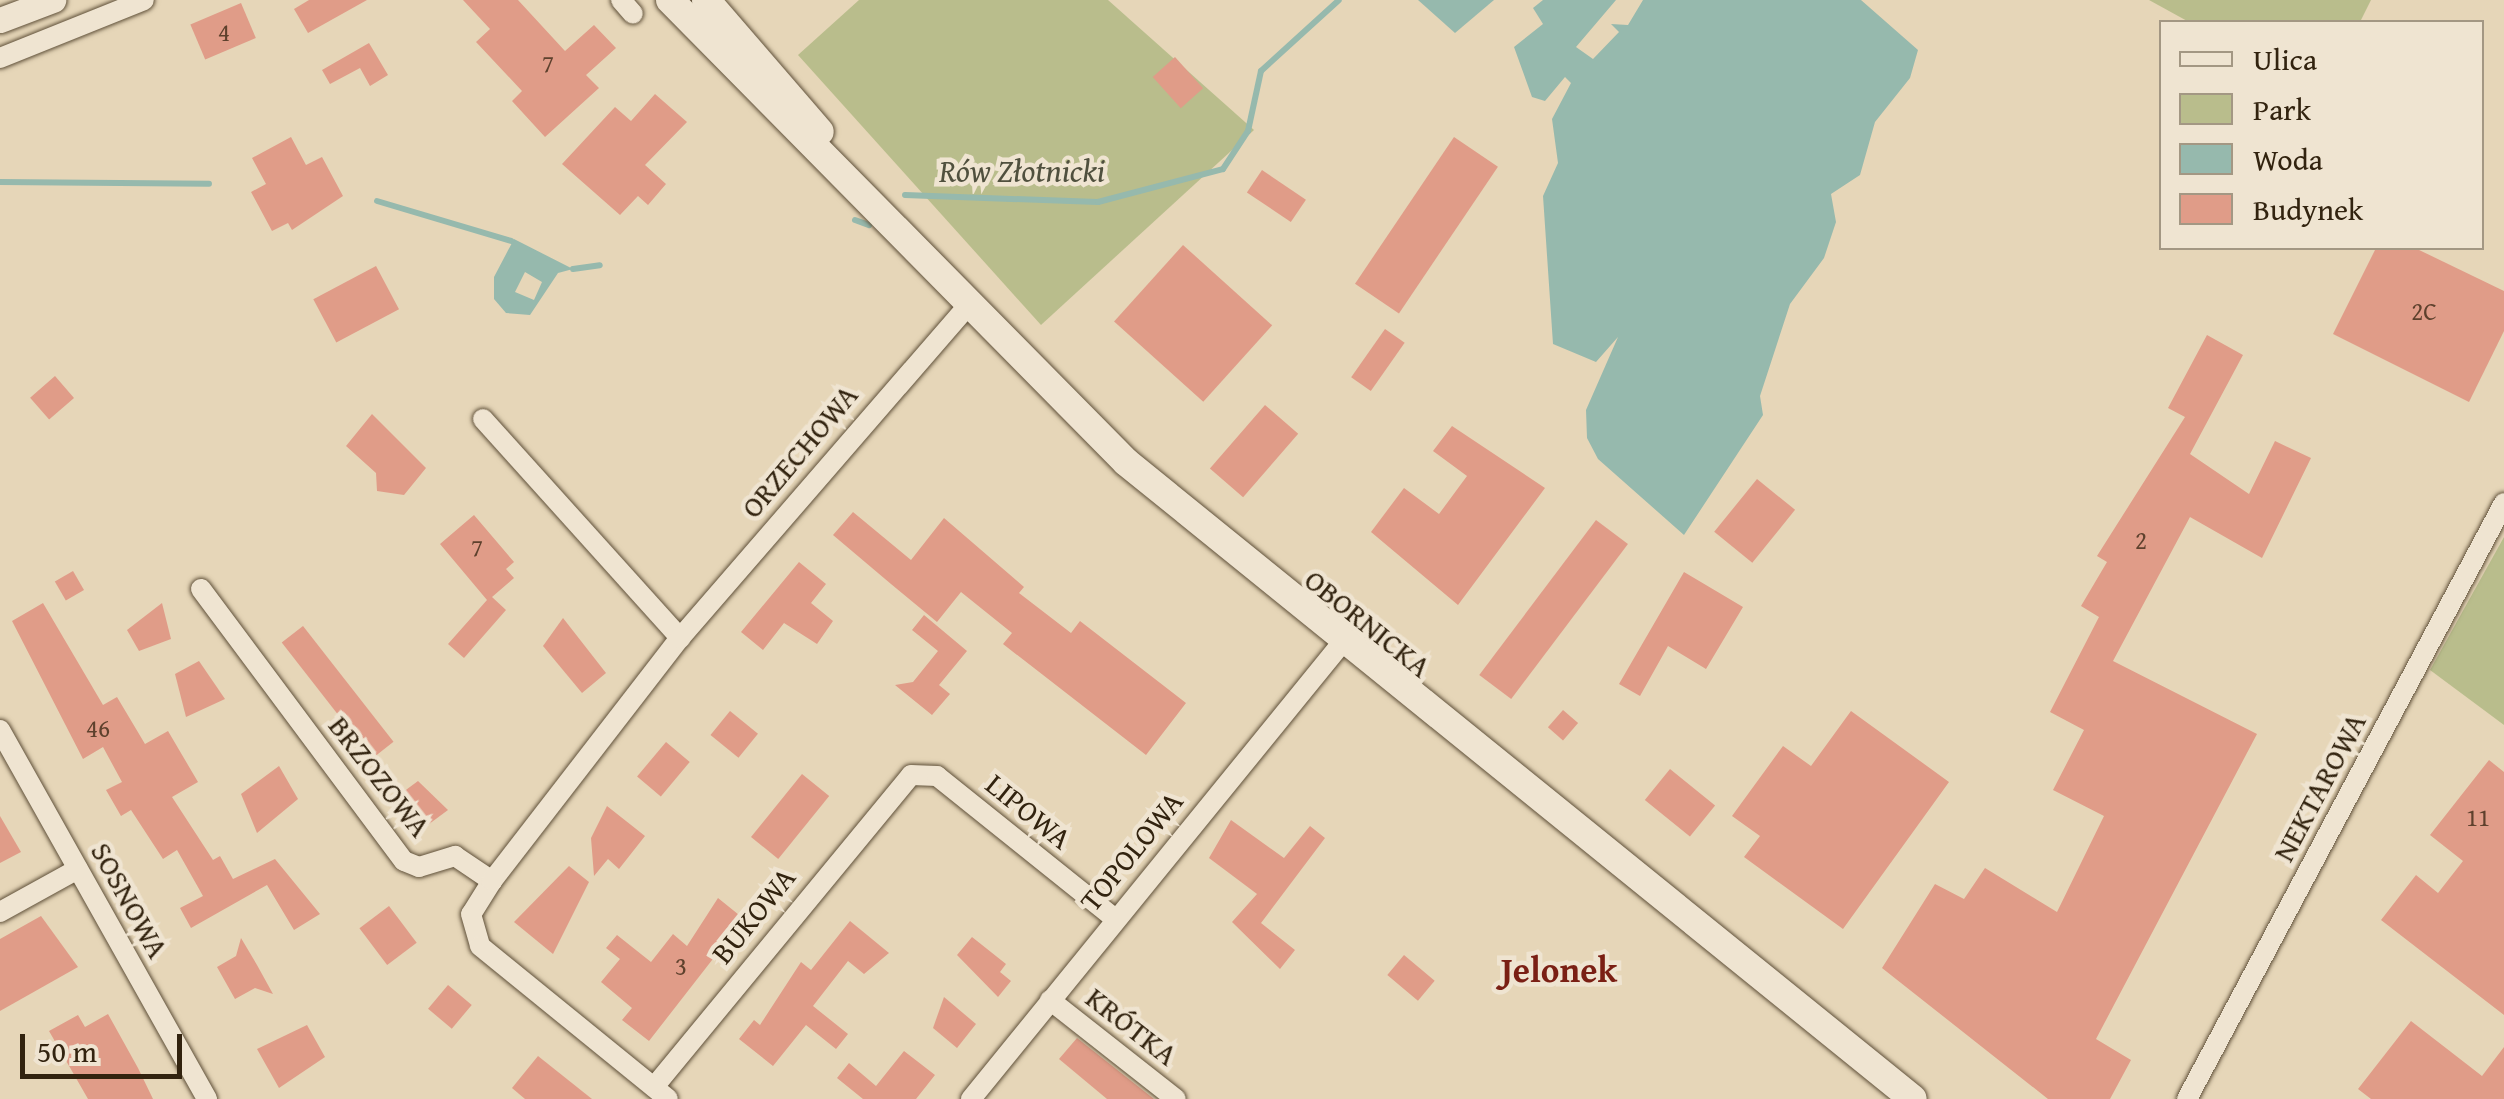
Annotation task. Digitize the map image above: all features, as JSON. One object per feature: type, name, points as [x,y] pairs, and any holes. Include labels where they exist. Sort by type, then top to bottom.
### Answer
[{"type":"main road","name":"OBORNICKA","points":[[670,0],[869,197],[968,304],[1126,462],[1341,644],[1858,1063],[1914,1099]]},
{"type":"main road","name":"OBORNICKA","points":[[706,0],[869,197]]},
{"type":"main road","name":"OBORNICKA","points":[[1858,1063],[1892,1099]]},
{"type":"street","points":[[0,20],[53,0]]},
{"type":"street","points":[[0,58],[121,4],[144,0]]},
{"type":"street","name":"ORZECHOWA","points":[[492,881],[680,638],[968,304]]},
{"type":"street","points":[[483,419],[680,638]]},
{"type":"street","name":"NEKTAROWA","points":[[2187,1099],[2504,503]]},
{"type":"street","name":"BRZOZOWA","points":[[200,589],[404,862],[418,867],[455,856],[492,881]]},
{"type":"street","name":"TOPOLOWA","points":[[971,1099],[1114,918],[1341,644]]},
{"type":"street","name":"SOSNOWA","points":[[0,730],[208,1099]]},
{"type":"street","name":"LIPOWA","points":[[900,783],[937,776],[1114,918]]},
{"type":"street","name":"BUKOWA","points":[[661,1093],[900,783]]},
{"type":"street","points":[[0,912],[78,869]]},
{"type":"street","points":[[492,881],[471,914],[480,946],[661,1093]]},
{"type":"street","name":"KRÓTKA","points":[[1050,1000],[1176,1099]]},
{"type":"green space","points":[[859,0],[1108,0],[1254,130],[1041,325],[798,55]]},
{"type":"green space","points":[[2149,0],[2371,0],[2361,20],[2185,20]]},
{"type":"green space","points":[[2504,537],[2504,725],[2430,670]]},
{"type":"water","points":[[1418,0],[1494,0],[1455,33]]},
{"type":"water","points":[[1543,0],[1616,0],[1576,47],[1593,59],[1619,32],[1611,24],[1628,25],[1643,0],[1861,0],[1918,50],[1910,78],[1875,122],[1860,175],[1831,194],[1836,222],[1824,258],[1790,304],[1760,396],[1763,415],[1684,535],[1598,459],[1587,438],[1586,410],[1618,337],[1596,362],[1553,344],[1543,196],[1558,163],[1552,119],[1571,83],[1565,77],[1545,101],[1532,97],[1514,47],[1543,24],[1533,8]]},
{"type":"water","points":[[514,239],[573,269],[558,273],[530,315],[506,313],[494,299],[494,277]],"holes":[[[525,272],[542,282],[534,300],[515,292]]]},
{"type":"building","points":[[309,0],[367,0],[308,33],[294,9]]},
{"type":"building","points":[[463,0],[518,0],[565,51],[594,25],[616,48],[586,75],[599,88],[545,137],[512,101],[522,91],[476,42],[490,29]]},
{"type":"building","points":[[241,3],[256,38],[205,59],[190,24]]},
{"type":"building","points":[[369,43],[388,75],[370,86],[360,68],[330,84],[322,70]]},
{"type":"building","points":[[1175,57],[1203,88],[1181,108],[1153,77]]},
{"type":"building","points":[[655,94],[687,122],[645,165],[666,184],[648,205],[638,196],[620,215],[562,164],[615,107],[631,121]]},
{"type":"building","points":[[291,137],[306,165],[322,157],[343,196],[292,230],[288,223],[272,231],[251,192],[266,184],[252,158]]},
{"type":"building","points":[[1454,137],[1498,167],[1399,313],[1355,284]]},
{"type":"building","points":[[1262,170],[1306,200],[1291,222],[1247,192]]},
{"type":"building","points":[[1183,245],[1272,325],[1203,402],[1114,322]]},
{"type":"building","points":[[2375,250],[2419,250],[2504,291],[2504,331],[2469,402],[2333,334]]},
{"type":"building","points":[[376,266],[399,309],[336,343],[313,299]]},
{"type":"building","points":[[1385,329],[1405,343],[1371,391],[1351,377]]},
{"type":"building","points":[[2207,335],[2243,355],[2190,454],[2249,494],[2275,441],[2311,458],[2262,558],[2190,517],[2113,661],[2257,734],[2096,1039],[2131,1060],[2110,1099],[2048,1099],[1882,968],[1935,884],[1964,899],[1985,868],[2057,912],[2104,816],[2053,790],[2084,730],[2050,712],[2099,617],[2081,606],[2107,562],[2097,556],[2185,417],[2168,408]]},
{"type":"building","points":[[55,376],[74,398],[49,420],[30,398]]},
{"type":"building","points":[[1265,405],[1298,434],[1243,497],[1210,468]]},
{"type":"building","points":[[372,414],[426,468],[404,495],[377,491],[376,473],[346,446]]},
{"type":"building","points":[[1452,426],[1545,488],[1458,605],[1371,532],[1404,488],[1439,514],[1467,476],[1433,451]]},
{"type":"building","points":[[1757,479],[1795,510],[1752,563],[1714,532]]},
{"type":"building","points":[[853,512],[911,560],[944,518],[1024,587],[1019,593],[1071,633],[1080,621],[1186,703],[1146,755],[1003,644],[1012,633],[961,592],[937,622],[891,584],[833,535]]},
{"type":"building","points":[[474,515],[514,562],[506,569],[514,578],[492,597],[506,610],[464,658],[448,644],[487,600],[440,544]]},
{"type":"building","points":[[1596,520],[1628,544],[1511,699],[1479,675]]},
{"type":"building","points":[[799,562],[826,584],[811,603],[833,621],[817,644],[784,623],[763,650],[741,632]]},
{"type":"building","points":[[73,571],[84,590],[66,601],[55,582]]},
{"type":"building","points":[[1684,572],[1743,607],[1706,669],[1668,646],[1640,696],[1619,684]]},
{"type":"building","points":[[43,603],[103,705],[117,697],[145,744],[168,731],[198,782],[172,797],[213,860],[220,856],[233,879],[275,859],[320,914],[294,930],[267,885],[191,928],[180,908],[203,896],[177,850],[163,859],[131,810],[121,816],[106,790],[122,782],[103,747],[83,759],[12,621]]},
{"type":"building","points":[[162,603],[171,639],[139,651],[127,630]]},
{"type":"building","points":[[924,615],[967,651],[939,685],[950,694],[932,715],[895,685],[913,682],[938,651],[912,630]]},
{"type":"building","points":[[563,618],[606,673],[582,693],[543,646]]},
{"type":"building","points":[[303,626],[394,742],[372,758],[282,643]]},
{"type":"building","points":[[199,661],[225,699],[186,717],[175,674]]},
{"type":"building","points":[[1563,710],[1578,723],[1563,740],[1548,727]]},
{"type":"building","points":[[730,711],[758,734],[738,758],[710,735]]},
{"type":"building","points":[[1851,711],[1949,782],[1843,929],[1744,857],[1760,836],[1732,816],[1783,746],[1811,766]]},
{"type":"building","points":[[666,742],[690,762],[661,796],[637,776]]},
{"type":"building","points":[[2489,760],[2504,772],[2504,1015],[2381,920],[2416,875],[2438,893],[2463,861],[2430,835]]},
{"type":"building","points":[[279,766],[298,799],[257,833],[241,794]]},
{"type":"building","points":[[1670,769],[1715,806],[1690,837],[1645,800]]},
{"type":"building","points":[[802,774],[829,796],[778,859],[751,837]]},
{"type":"building","points":[[418,781],[448,810],[421,830],[395,798]]},
{"type":"building","points":[[607,806],[645,836],[619,869],[608,859],[594,876],[591,838]]},
{"type":"building","points":[[0,816],[21,852],[0,863]]},
{"type":"building","points":[[1231,820],[1284,858],[1310,826],[1325,838],[1261,923],[1295,950],[1280,969],[1232,922],[1257,894],[1209,858]]},
{"type":"building","points":[[569,866],[589,882],[553,954],[514,922]]},
{"type":"building","points":[[718,898],[744,919],[649,1041],[622,1020],[632,1008],[601,982],[620,959],[606,948],[617,935],[651,962],[673,934],[687,946]]},
{"type":"building","points":[[389,906],[417,943],[387,965],[359,928]]},
{"type":"building","points":[[41,916],[78,967],[0,1011],[0,939]]},
{"type":"building","points":[[850,921],[889,953],[864,974],[848,961],[813,1006],[848,1034],[836,1049],[806,1025],[773,1066],[739,1039],[754,1020],[760,1025],[801,962],[811,970]]},
{"type":"building","points":[[972,937],[1006,964],[1000,972],[1011,981],[998,997],[957,955]]},
{"type":"building","points":[[241,938],[273,994],[255,988],[235,999],[217,967],[236,956]]},
{"type":"building","points":[[1404,955],[1435,981],[1418,1001],[1387,975]]},
{"type":"building","points":[[448,985],[472,1005],[452,1029],[428,1009]]},
{"type":"building","points":[[944,997],[976,1024],[957,1048],[933,1028]]},
{"type":"building","points":[[108,1014],[153,1099],[88,1099],[49,1031],[78,1015],[85,1027]]},
{"type":"building","points":[[2411,1021],[2482,1076],[2504,1047],[2504,1099],[2371,1099],[2358,1089]]},
{"type":"building","points":[[307,1025],[325,1057],[279,1088],[257,1049]]},
{"type":"building","points":[[1077,1038],[1154,1099],[1107,1099],[1059,1059]]},
{"type":"building","points":[[904,1051],[935,1075],[916,1099],[863,1099],[837,1078],[849,1063],[876,1086]]},
{"type":"building","points":[[538,1056],[592,1099],[525,1099],[512,1088]]},
{"type":"waterway","name":"Rów Złotnicki","points":[[905,195],[1098,202],[1223,169],[1248,131],[1261,71],[1339,0]]},
{"type":"waterway","name":"Rów Złotnicki","points":[[0,182],[209,184]]},
{"type":"waterway","name":"Rów Złotnicki","points":[[377,201],[511,241]]},
{"type":"waterway","name":"Rów Złotnicki","points":[[855,220],[869,225]]},
{"type":"waterway","name":"Rów Złotnicki","points":[[573,269],[600,265]]},
{"type":"district","name":"Jelonek","points":[[1559,970]]}]
